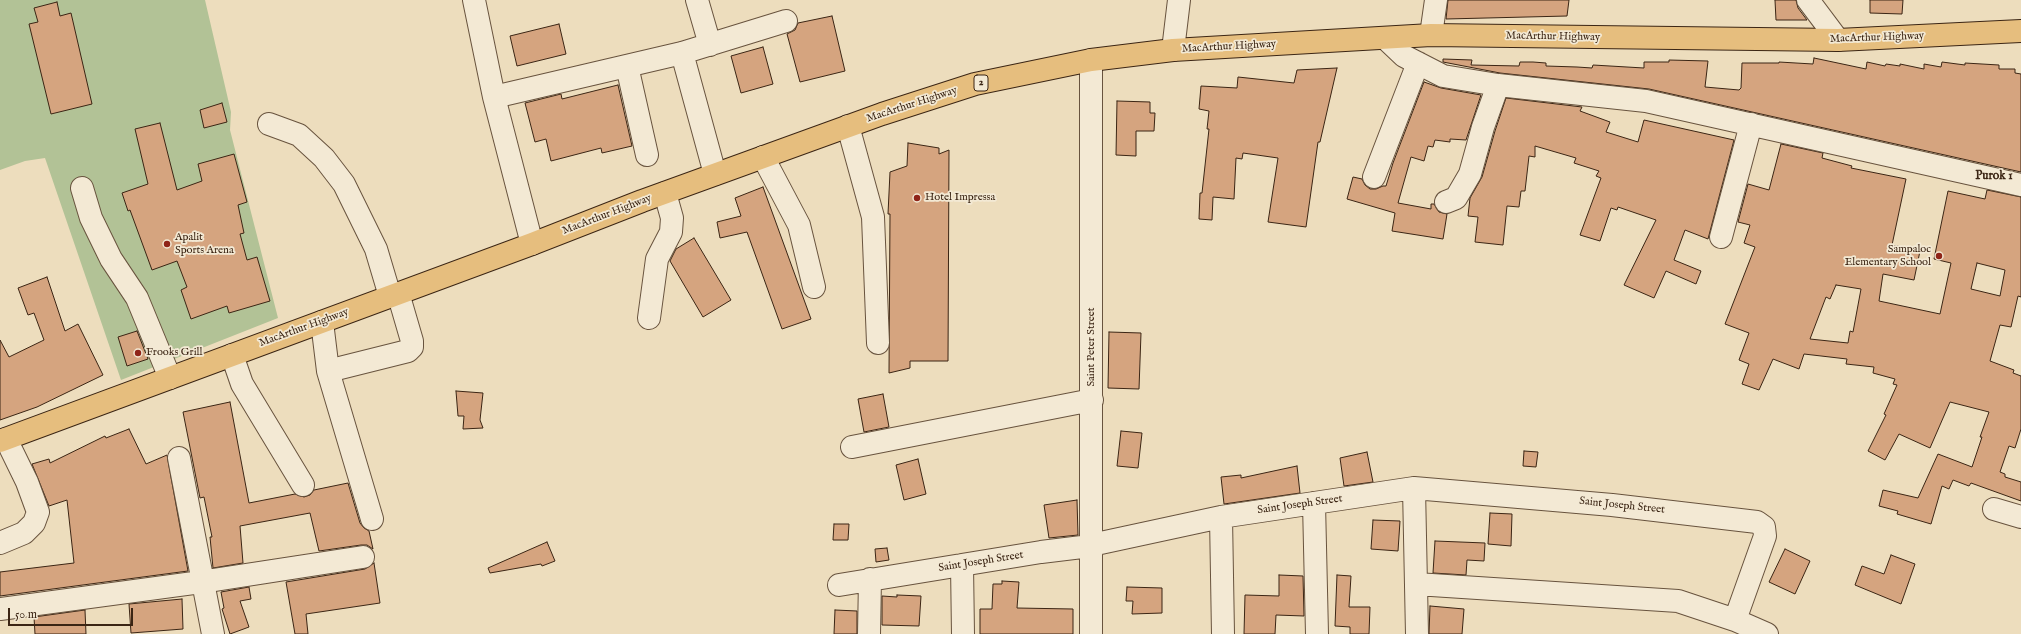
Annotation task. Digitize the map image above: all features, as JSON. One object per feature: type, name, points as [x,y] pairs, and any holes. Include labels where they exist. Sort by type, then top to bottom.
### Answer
[{"type":"highway","name":"MacArthur Highway","points":[[3,440],[532,244],[715,174],[848,126],[975,84],[1091,60],[1172,50],[1431,36],[1838,40],[2021,31]]},
{"type":"street","points":[[474,0],[494,97],[532,244]]},
{"type":"street","points":[[697,0],[710,45]]},
{"type":"street","points":[[1172,50],[1179,0]]},
{"type":"street","points":[[1431,36],[1436,0]]},
{"type":"street","points":[[1808,0],[1838,40]]},
{"type":"street","points":[[494,97],[682,53],[786,21]]},
{"type":"street","points":[[1385,38],[1404,56],[1443,76],[1498,85],[1646,101],[2021,185]]},
{"type":"street","points":[[682,53],[715,174]]},
{"type":"street","name":"Saint Peter Street","points":[[1091,60],[1091,634]]},
{"type":"street","points":[[1374,177],[1418,63]]},
{"type":"street","points":[[627,66],[647,155]]},
{"type":"street","points":[[1446,202],[1456,198],[1470,174],[1482,127],[1498,85]]},
{"type":"street","points":[[269,124],[299,135],[324,158],[344,184],[376,249],[412,341],[412,347],[408,351],[328,371]]},
{"type":"street","points":[[1721,237],[1751,124]]},
{"type":"street","points":[[848,126],[872,217],[878,343]]},
{"type":"street","points":[[763,157],[799,225],[814,287]]},
{"type":"street","points":[[82,188],[91,218],[111,259],[137,298],[170,378]]},
{"type":"street","points":[[649,318],[657,259],[671,232],[672,218],[665,193]]},
{"type":"street","points":[[322,322],[328,371],[372,519]]},
{"type":"street","points":[[232,355],[242,384],[303,484]]},
{"type":"street","points":[[852,447],[1092,400]]},
{"type":"street","points":[[0,543],[24,533],[34,523],[38,512],[27,482],[3,440]]},
{"type":"street","points":[[178,458],[213,634]]},
{"type":"street","points":[[1414,488],[1417,634]]},
{"type":"street","name":"Saint Joseph Street","points":[[839,585],[1092,545],[1221,517],[1414,488],[1612,504],[1757,522],[1764,527],[1765,536],[1735,620]]},
{"type":"street","points":[[1314,503],[1317,634]]},
{"type":"street","points":[[1994,509],[2021,517]]},
{"type":"street","points":[[1221,517],[1223,634]]},
{"type":"street","points":[[0,609],[202,582],[363,557]]},
{"type":"street","points":[[962,565],[963,634]]},
{"type":"street","points":[[870,579],[870,634]]},
{"type":"street","points":[[1416,584],[1678,601],[1735,620],[1767,634]]},
{"type":"green space","name":"Apalit Sports Arena","points":[[0,0],[205,0],[231,112],[230,130],[278,318],[121,380],[45,158],[25,161],[0,170]]},
{"type":"building","points":[[1448,0],[1569,0],[1567,16],[1446,19]]},
{"type":"building","points":[[1775,0],[1796,0],[1798,8],[1807,20],[1776,20]]},
{"type":"building","points":[[1870,0],[1903,0],[1902,14],[1870,13]]},
{"type":"building","points":[[57,2],[60,16],[71,13],[92,104],[51,114],[29,24],[38,22],[34,8]]},
{"type":"building","points":[[832,16],[845,71],[800,82],[787,34],[795,30],[798,23]]},
{"type":"building","points":[[559,24],[566,54],[517,66],[510,36]]},
{"type":"building","points":[[763,47],[773,84],[741,93],[731,56]]},
{"type":"building","points":[[1814,58],[1866,69],[1867,62],[1885,66],[1886,64],[1900,66],[1900,64],[1924,69],[1924,64],[1941,67],[1942,62],[1965,65],[1965,63],[1999,65],[1999,69],[2015,69],[2015,73],[2021,74],[2021,172],[1649,89],[1500,73],[1443,62],[1443,59],[1472,60],[1471,65],[1519,66],[1520,62],[1533,62],[1546,63],[1546,66],[1592,68],[1593,65],[1644,68],[1644,62],[1669,62],[1669,60],[1708,61],[1705,87],[1739,90],[1741,88],[1742,63],[1779,62],[1813,64]]},
{"type":"building","points":[[1337,68],[1320,142],[1318,142],[1306,227],[1268,222],[1278,158],[1243,153],[1242,159],[1236,158],[1234,199],[1213,197],[1212,220],[1199,219],[1200,193],[1202,193],[1209,129],[1207,129],[1209,111],[1199,109],[1201,86],[1237,88],[1238,77],[1294,83],[1297,70]]},
{"type":"building","points":[[1424,82],[1441,88],[1481,95],[1466,140],[1450,139],[1450,142],[1435,140],[1433,147],[1428,146],[1424,161],[1411,157],[1398,203],[1431,209],[1431,204],[1434,204],[1439,212],[1447,214],[1443,239],[1392,231],[1395,213],[1347,199],[1353,177],[1362,179],[1365,185],[1370,189],[1386,186],[1393,163]]},
{"type":"building","points":[[618,85],[632,146],[602,153],[601,148],[551,161],[546,139],[535,142],[525,103],[561,94],[562,99]]},
{"type":"building","points":[[1506,98],[1582,107],[1580,111],[1610,122],[1606,132],[1638,142],[1644,120],[1734,140],[1708,239],[1685,230],[1674,260],[1701,271],[1696,284],[1666,271],[1654,298],[1624,285],[1656,220],[1618,207],[1617,210],[1611,208],[1600,241],[1580,235],[1601,178],[1596,176],[1599,171],[1574,163],[1576,158],[1535,146],[1535,157],[1529,156],[1525,191],[1521,191],[1519,207],[1507,206],[1503,245],[1475,242],[1478,217],[1468,216],[1470,198],[1482,177]]},
{"type":"building","points":[[1117,101],[1150,102],[1150,113],[1155,113],[1154,131],[1136,131],[1136,156],[1116,155]]},
{"type":"building","points":[[222,103],[227,122],[204,128],[200,110]]},
{"type":"building","points":[[160,123],[177,190],[202,181],[198,164],[234,154],[247,202],[238,205],[244,233],[240,234],[247,260],[257,257],[270,301],[229,313],[227,306],[191,319],[181,290],[187,287],[177,261],[152,270],[130,210],[128,211],[122,193],[148,184],[135,129]]},
{"type":"building","points":[[908,143],[939,148],[939,154],[949,150],[948,361],[910,361],[910,368],[889,373],[890,214],[888,214],[890,172],[907,166]]},
{"type":"building","points":[[1781,144],[1823,153],[1822,158],[1852,166],[1851,168],[1906,179],[1892,245],[1920,251],[1914,280],[1883,274],[1879,301],[1940,314],[1951,263],[1934,259],[1948,191],[1985,199],[1987,190],[2021,197],[2021,297],[2018,296],[2011,327],[2000,325],[1990,361],[2014,370],[2013,373],[2021,376],[2021,429],[2015,448],[2009,446],[2000,472],[2005,474],[2005,477],[2021,482],[2021,501],[1971,483],[1969,486],[1953,480],[1949,489],[1942,486],[1931,524],[1897,514],[1898,511],[1879,506],[1883,490],[1918,498],[1938,454],[1972,467],[1982,437],[1980,437],[1989,412],[1950,402],[1930,448],[1899,434],[1885,460],[1868,451],[1886,415],[1884,414],[1897,385],[1893,384],[1895,379],[1873,373],[1874,367],[1846,364],[1847,359],[1804,354],[1799,369],[1773,359],[1759,390],[1742,384],[1749,364],[1739,360],[1749,333],[1725,324],[1755,247],[1744,243],[1750,225],[1738,222],[1748,184],[1769,190]],"holes":[[[1977,263],[2005,270],[2000,296],[1971,289]],[[1836,285],[1861,289],[1853,332],[1850,331],[1848,343],[1810,339],[1826,297],[1830,299]]]},
{"type":"building","points":[[763,187],[811,319],[782,329],[747,232],[720,238],[717,222],[741,216],[735,198]]},
{"type":"building","points":[[694,238],[731,300],[703,317],[670,261],[676,249]]},
{"type":"building","points":[[47,277],[65,331],[78,324],[103,375],[37,407],[0,420],[0,340],[9,357],[44,340],[34,313],[28,315],[18,288]]},
{"type":"building","points":[[137,331],[148,359],[127,366],[118,337]]},
{"type":"building","points":[[1109,332],[1141,333],[1139,389],[1108,388]]},
{"type":"building","points":[[456,391],[483,393],[480,420],[483,428],[463,429],[464,416],[458,416]]},
{"type":"building","points":[[883,394],[889,427],[864,432],[858,399]]},
{"type":"building","points":[[230,402],[249,503],[295,494],[304,497],[310,495],[314,490],[348,483],[360,523],[369,531],[373,549],[367,545],[361,545],[319,551],[310,513],[240,526],[243,563],[213,568],[210,537],[212,537],[204,497],[200,498],[183,412]]},
{"type":"building","points":[[129,429],[146,464],[167,455],[188,571],[0,596],[0,572],[74,563],[67,500],[49,506],[32,464],[49,459],[50,463],[105,436],[106,438]]},
{"type":"building","points":[[1121,431],[1142,433],[1138,468],[1117,466]]},
{"type":"building","points":[[1524,451],[1538,452],[1536,467],[1523,466]]},
{"type":"building","points":[[1367,452],[1373,482],[1344,486],[1340,458]]},
{"type":"building","points":[[918,459],[926,494],[904,500],[896,465]]},
{"type":"building","points":[[1297,466],[1300,493],[1224,504],[1221,477],[1241,475],[1241,478]]},
{"type":"building","points":[[1077,500],[1078,535],[1049,538],[1044,505]]},
{"type":"building","points":[[1490,513],[1512,514],[1511,546],[1488,544]]},
{"type":"building","points":[[1373,520],[1400,521],[1398,551],[1371,549]]},
{"type":"building","points":[[834,524],[849,524],[848,540],[833,540]]},
{"type":"building","points":[[1435,541],[1485,543],[1484,561],[1467,560],[1466,575],[1433,573]]},
{"type":"building","points":[[547,542],[555,561],[542,566],[541,564],[490,573],[488,568]]},
{"type":"building","points":[[887,548],[889,560],[876,562],[875,549]]},
{"type":"building","points":[[1785,549],[1810,561],[1795,594],[1769,582]]},
{"type":"building","points":[[1891,555],[1915,564],[1901,604],[1855,585],[1862,566],[1884,574]]},
{"type":"building","points":[[374,563],[380,603],[306,614],[308,634],[295,634],[286,582],[365,569]]},
{"type":"building","points":[[1279,575],[1303,576],[1304,616],[1276,615],[1275,634],[1244,634],[1245,595],[1279,596]]},
{"type":"building","points":[[1337,575],[1351,576],[1349,607],[1370,607],[1369,634],[1350,634],[1350,627],[1335,626]]},
{"type":"building","points":[[1002,581],[1019,582],[1017,608],[1073,609],[1073,634],[980,634],[980,609],[992,609],[993,584],[1002,584]]},
{"type":"building","points":[[249,587],[251,599],[240,601],[249,627],[230,634],[222,609],[224,608],[221,592]]},
{"type":"building","points":[[1127,587],[1162,588],[1162,613],[1132,614],[1133,601],[1126,601]]},
{"type":"building","points":[[897,595],[921,596],[919,626],[882,625],[882,596],[897,597]]},
{"type":"building","points":[[182,599],[183,629],[131,633],[129,604]]},
{"type":"building","points":[[1430,606],[1464,609],[1462,634],[1429,634]]},
{"type":"building","points":[[85,610],[86,634],[35,634],[34,617]]},
{"type":"building","points":[[835,610],[857,611],[857,634],[834,634]]},
{"type":"place","name":"Hotel Impressa","points":[[917,198]]},
{"type":"place","name":"Apalit Sports Arena","points":[[167,244]]},
{"type":"place","name":"Sampaloc Elementary School","points":[[1939,256]]},
{"type":"place","name":"Frooks Grill","points":[[138,353]]},
{"type":"district","name":"Purok 1","points":[[1994,177]]}]
